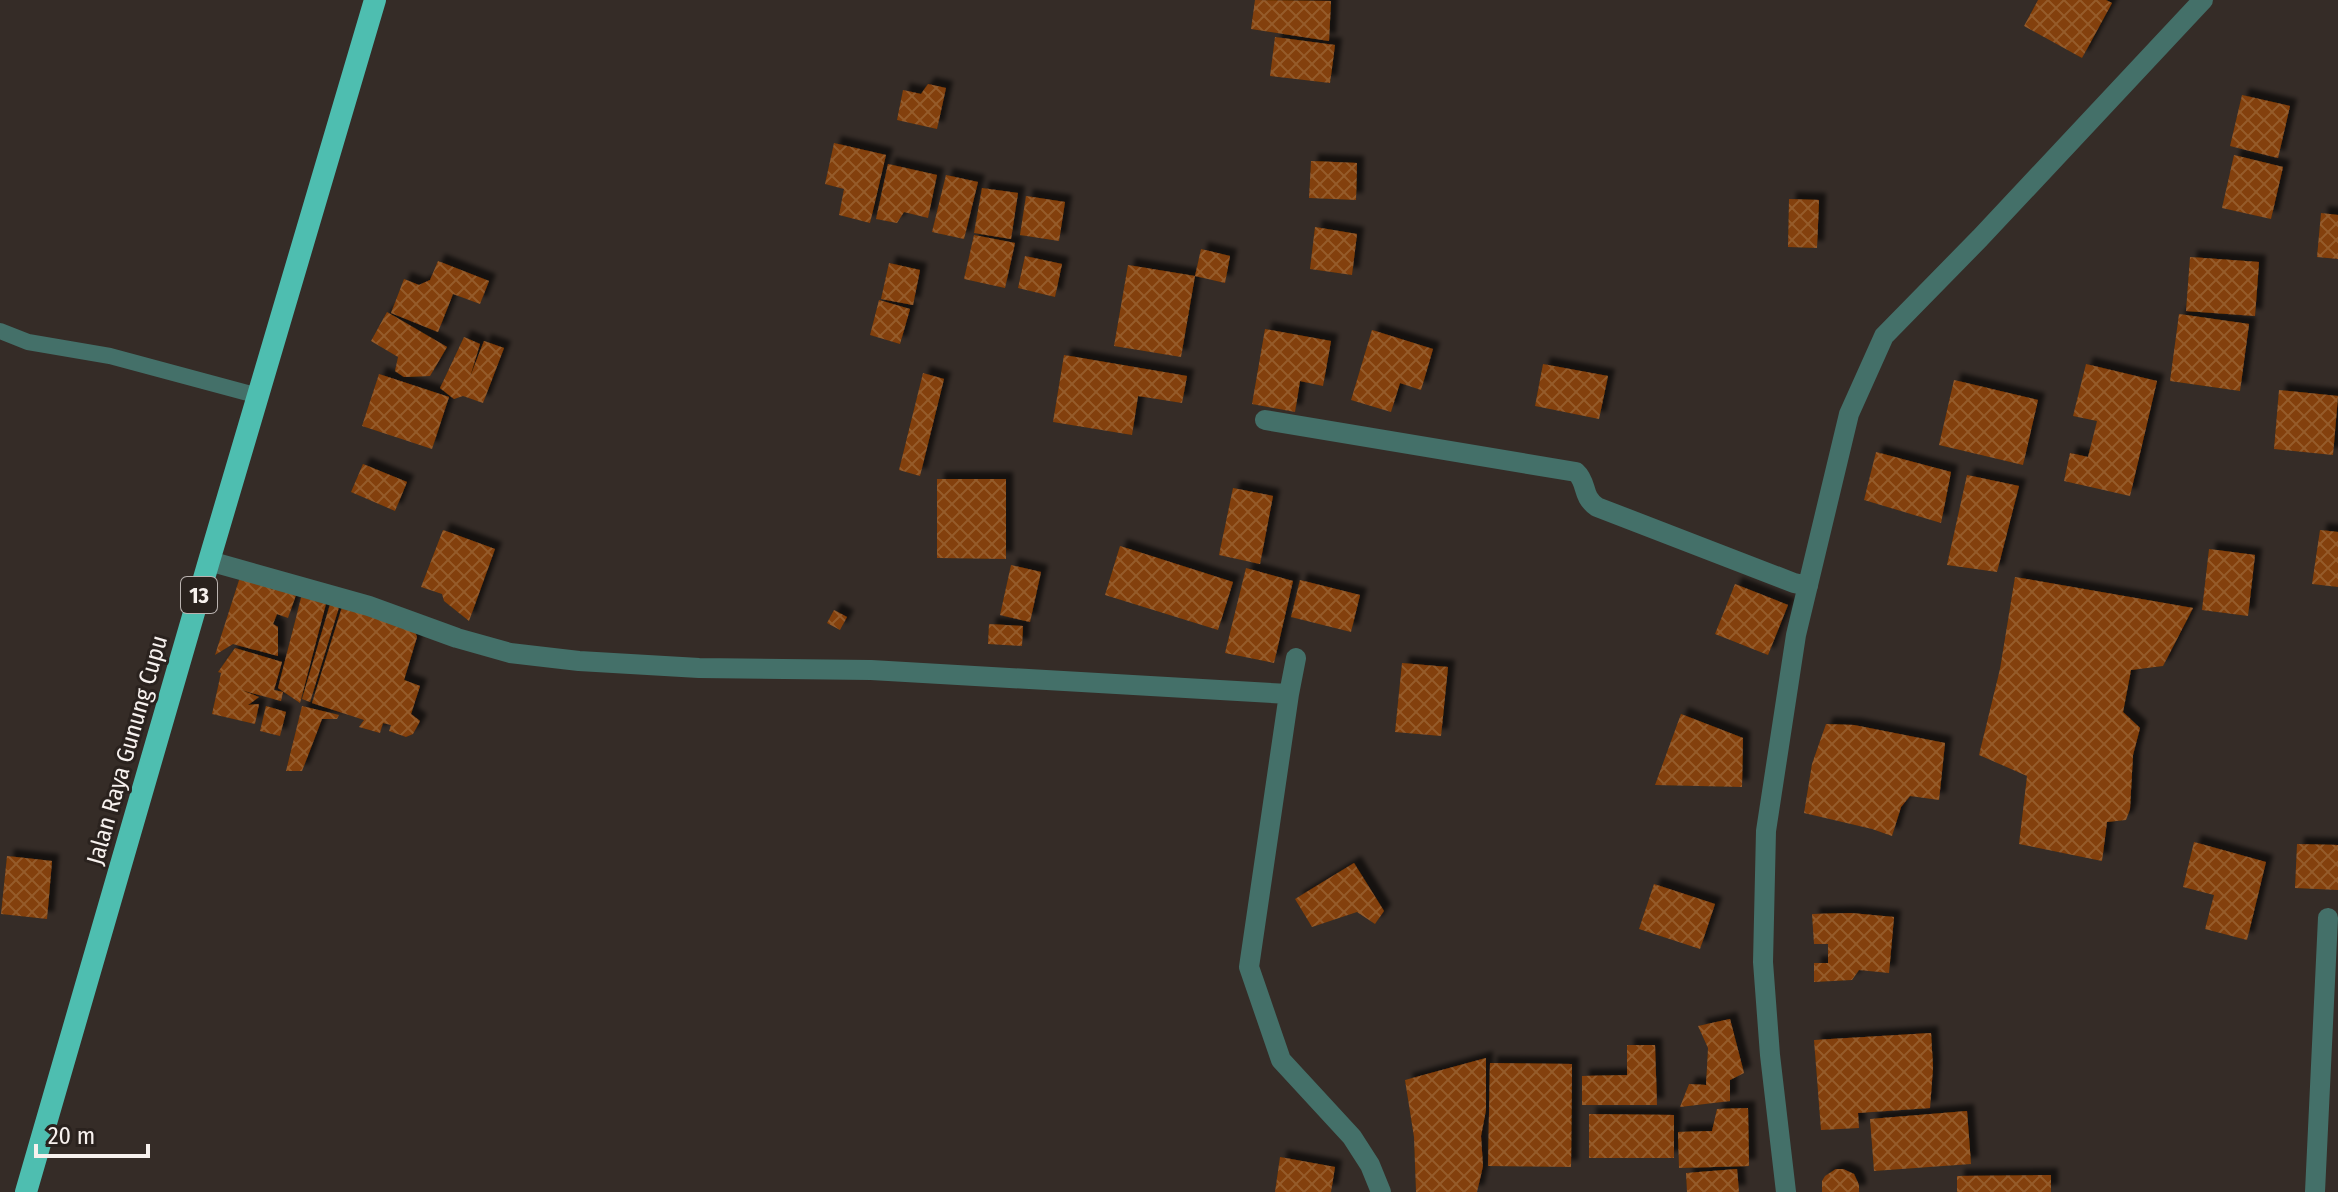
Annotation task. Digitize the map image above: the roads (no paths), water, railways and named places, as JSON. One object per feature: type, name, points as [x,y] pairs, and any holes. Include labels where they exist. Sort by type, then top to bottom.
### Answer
[{"type":"highway","name":"Jalan Raya Gunung Cupu","points":[[26,1192],[375,0]]},
{"type":"street","points":[[1786,1192],[1763,962],[1766,831],[1796,635],[1849,414],[1884,336],[2203,0]]},
{"type":"street","points":[[1265,420],[1576,472],[1581,477],[1589,502],[1597,507],[1808,586]]},
{"type":"street","points":[[209,561],[369,606],[457,638],[510,653],[579,661],[699,668],[871,670],[1289,694]]},
{"type":"street","points":[[1296,658],[1249,967],[1281,1060],[1352,1137],[1370,1165],[1381,1192]]},
{"type":"street","points":[[2315,1192],[2328,918]]},
{"type":"lane","points":[[0,331],[28,342],[110,356],[259,396]]}]
